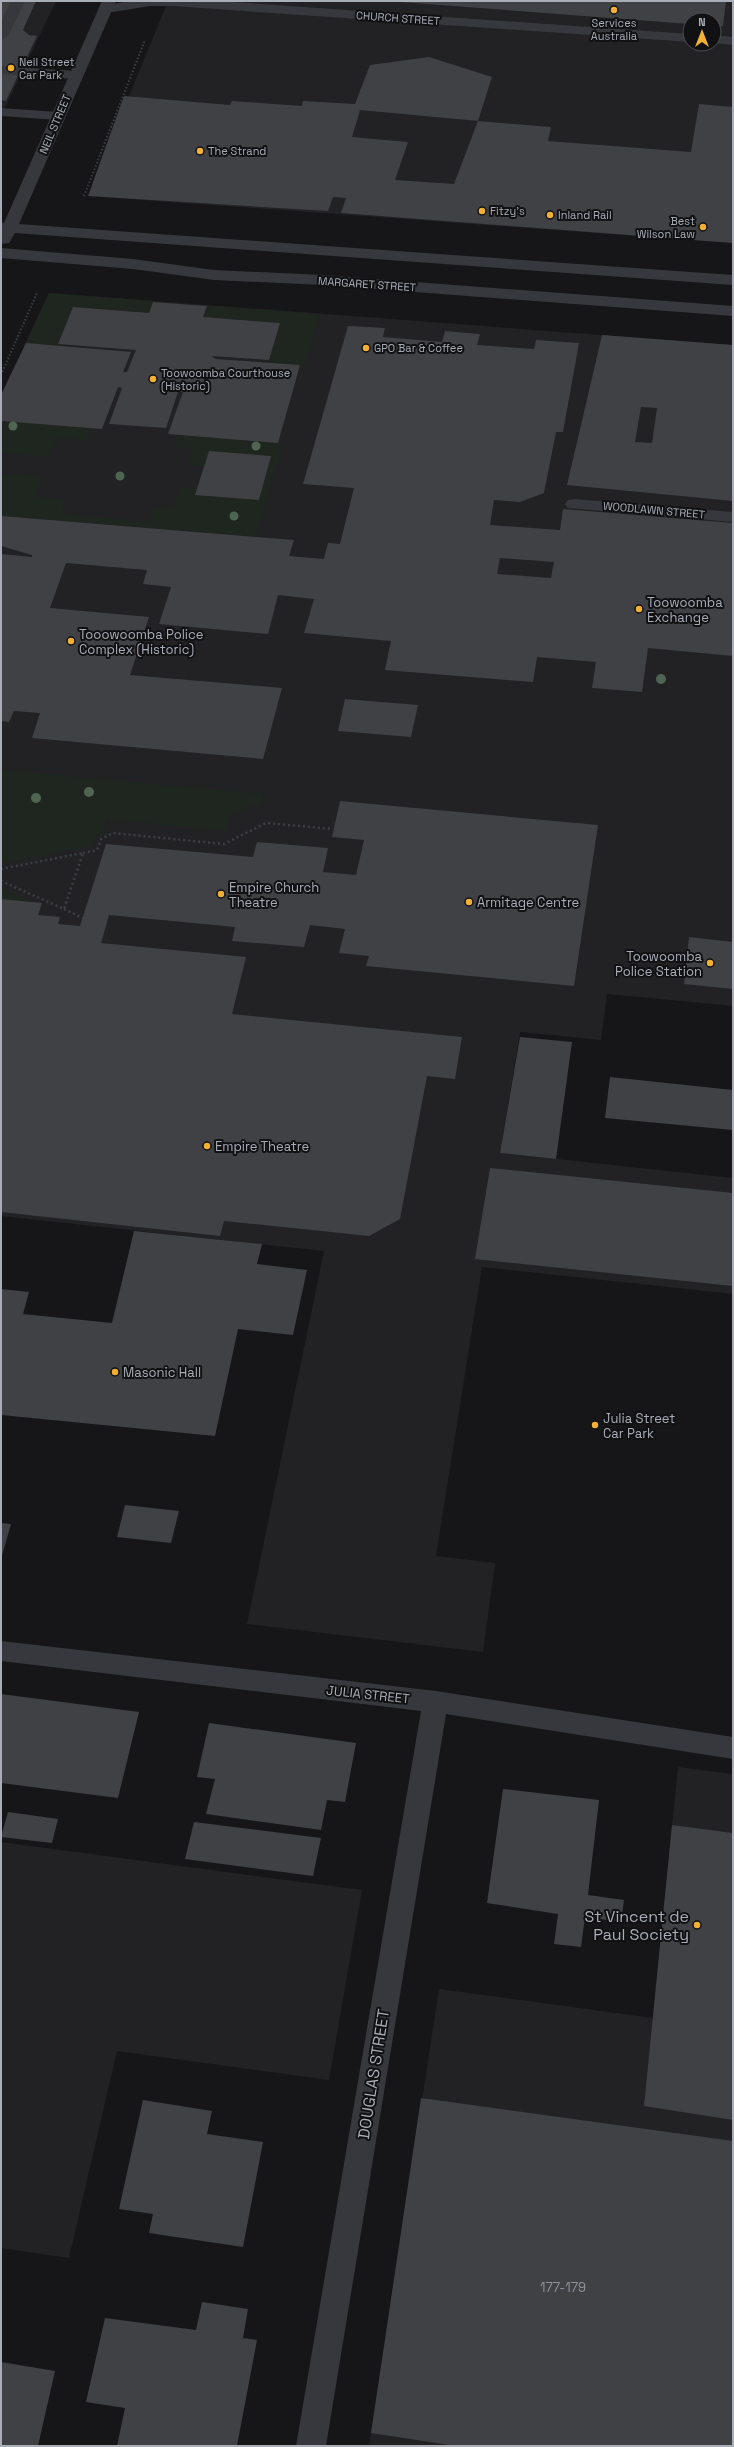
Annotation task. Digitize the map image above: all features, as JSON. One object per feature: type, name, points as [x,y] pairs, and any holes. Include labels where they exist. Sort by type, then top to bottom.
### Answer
[{"type":"street","points":[[1,36],[18,1]]},
{"type":"street","name":"CHURCH STREET","points":[[107,5],[160,2],[682,37]]},
{"type":"street","name":"NEIL STREET","points":[[1,247],[5,227],[58,116],[107,5]]},
{"type":"street","points":[[722,40],[733,41]]},
{"type":"street","points":[[4,69],[76,75]]},
{"type":"street","points":[[1,112],[58,116]]},
{"type":"street","points":[[5,227],[220,241],[733,280]]},
{"type":"street","points":[[214,275],[208,262],[207,253],[220,241]]},
{"type":"street","name":"MARGARET STREET","points":[[1,253],[133,264],[214,275],[323,280],[733,311]]},
{"type":"street","name":"WOODLAWN STREET","points":[[574,504],[733,517]]},
{"type":"street","name":"JULIA STREET","points":[[1,1651],[435,1702],[532,1715],[636,1735],[733,1748]]},
{"type":"street","name":"DOUGLAS STREET","points":[[311,2446],[435,1702]]},
{"type":"path","points":[[83,196],[160,2]]},
{"type":"path","points":[[1,375],[37,293],[43,290]]},
{"type":"path","points":[[1,869],[97,850],[101,839],[113,833],[224,844],[266,823],[333,829]]},
{"type":"path","points":[[64,910],[83,853]]},
{"type":"path","points":[[1,881],[83,918]]},
{"type":"shaded area","name":"Neil Street Car Park","points":[[1,1],[56,1],[1,116]]},
{"type":"shaded area","points":[[168,1],[733,1],[733,243],[88,196]]},
{"type":"shaded area","points":[[49,293],[733,345],[733,1006],[607,994],[601,1040],[520,1032],[500,1153],[733,1178],[733,1294],[482,1267],[436,1556],[495,1563],[483,1652],[247,1624],[324,1251],[1,1216],[1,395]]},
{"type":"shaded area","points":[[49,293],[154,301],[149,313],[73,307],[57,346],[26,343]]},
{"type":"shaded area","points":[[212,306],[319,314],[305,366],[268,363],[280,323],[203,317]]},
{"type":"shaded area","points":[[1,421],[92,428],[88,440],[56,438],[49,457],[1,453]]},
{"type":"shaded area","points":[[179,435],[283,443],[256,537],[1,516],[1,473],[42,476],[35,497],[66,499],[61,514],[150,522],[155,507],[173,508],[180,487],[198,489],[204,466],[187,465],[192,449],[175,447]]},
{"type":"shaded area","points":[[1,770],[264,794],[261,806],[246,805],[243,813],[231,812],[226,831],[107,819],[103,834],[97,833],[93,846],[1,864]]},
{"type":"shaded area","points":[[1,887],[35,903],[1,899]]},
{"type":"shaded area","points":[[678,1767],[733,1774],[733,2446],[369,2446],[439,1989],[653,2018]]},
{"type":"shaded area","points":[[1,1842],[362,1890],[329,2080],[117,2051],[69,2258],[1,2248]]},
{"type":"building","name":"Neil Street Car Park","points":[[1,1],[36,1],[23,30],[29,35],[37,36],[6,101],[1,100]]},
{"type":"building","name":"Services Australia","points":[[387,1],[726,1],[723,26],[722,12],[682,12],[682,23]]},
{"type":"building","points":[[429,57],[492,77],[478,121],[551,127],[548,141],[691,152],[699,104],[733,107],[733,243],[341,213],[346,198],[333,197],[328,211],[88,196],[124,96],[230,105],[232,101],[302,106],[303,101],[355,104],[370,65]],"holes":[[[360,110],[478,121],[454,184],[395,180],[408,142],[352,137]]]},
{"type":"building","name":"Toowoomba Courthouse (Historic)","points":[[153,302],[207,306],[203,317],[280,323],[269,360],[211,356],[216,359],[300,365],[278,443],[168,434],[183,392],[178,392],[166,428],[109,424],[122,388],[118,387],[102,429],[1,421],[1,395],[26,343],[131,352],[123,372],[127,372],[136,350],[58,344],[73,307],[149,313]]},
{"type":"building","points":[[348,326],[385,328],[383,337],[442,342],[445,331],[480,334],[477,345],[534,349],[536,340],[579,343],[563,432],[556,432],[544,493],[520,502],[494,500],[490,525],[560,530],[563,509],[733,523],[733,656],[648,648],[642,692],[592,688],[596,662],[537,657],[533,682],[385,670],[391,641],[304,633],[314,599],[278,595],[268,634],[159,624],[171,587],[143,584],[147,570],[66,563],[50,608],[149,617],[130,675],[282,688],[263,759],[32,738],[40,713],[14,711],[9,722],[1,721],[1,554],[32,557],[32,555],[1,546],[1,516],[294,540],[289,556],[324,559],[328,543],[340,544],[354,488],[303,484]],"holes":[[[500,558],[554,562],[551,578],[497,574]]]},
{"type":"building","points":[[602,335],[733,345],[733,501],[567,485]],"holes":[[[641,407],[657,408],[652,443],[635,442]]]},
{"type":"building","points":[[209,451],[271,456],[259,500],[195,495]]},
{"type":"building","points":[[345,699],[418,705],[411,737],[338,731]]},
{"type":"building","points":[[340,801],[598,825],[574,986],[366,966],[369,956],[339,953],[345,929],[310,925],[304,947],[232,941],[235,927],[109,915],[101,943],[246,957],[232,1014],[462,1037],[455,1079],[427,1076],[400,1219],[369,1236],[224,1221],[220,1236],[1,1212],[1,899],[42,903],[38,915],[60,917],[58,924],[80,926],[106,844],[253,857],[257,842],[328,848],[323,872],[356,875],[364,840],[332,837]]},
{"type":"building","name":"Toowoomba Police Station","points":[[689,937],[733,942],[733,989],[684,984]]},
{"type":"building","points":[[520,1037],[572,1042],[556,1159],[500,1153]]},
{"type":"building","points":[[610,1077],[733,1090],[733,1130],[605,1118]]},
{"type":"building","points":[[490,1168],[733,1193],[733,1286],[475,1259]]},
{"type":"building","name":"Masonic Hall","points":[[134,1231],[262,1244],[257,1264],[307,1270],[293,1335],[238,1329],[215,1436],[1,1415],[1,1289],[29,1292],[23,1314],[112,1323]]},
{"type":"building","points":[[125,1505],[179,1511],[171,1543],[117,1537]]},
{"type":"building","points":[[1,1523],[11,1524],[1,1559]]},
{"type":"building","points":[[1,1694],[139,1712],[118,1798],[1,1783]]},
{"type":"building","points":[[209,1723],[356,1743],[345,1802],[327,1800],[321,1830],[206,1814],[215,1779],[197,1777]]},
{"type":"building","points":[[503,1789],[599,1800],[588,1895],[624,1900],[621,1922],[585,1917],[581,1947],[554,1944],[558,1914],[487,1903]]},
{"type":"building","points":[[8,1812],[58,1819],[52,1843],[1,1837]]},
{"type":"building","points":[[194,1822],[321,1838],[313,1876],[185,1859]]},
{"type":"building","name":"St Vincent de Paul Society","points":[[672,1825],[733,1833],[733,2120],[644,2106]]},
{"type":"building","points":[[421,2098],[733,2141],[733,2446],[456,2446],[371,2433]]},
{"type":"building","points":[[143,2100],[212,2111],[207,2134],[263,2142],[243,2247],[149,2233],[153,2214],[119,2209]]},
{"type":"building","points":[[202,2302],[248,2309],[243,2338],[257,2340],[237,2446],[117,2446],[125,2408],[86,2402],[105,2318],[196,2330]]},
{"type":"building","points":[[1,2362],[55,2371],[38,2446],[1,2446]]},
{"type":"place","name":"Services Australia","points":[[614,10]]},
{"type":"place","name":"Neil Street Car Park","points":[[11,68]]},
{"type":"place","name":"The Strand","points":[[200,151]]},
{"type":"place","name":"Fitzy's","points":[[482,211]]},
{"type":"place","name":"Inland Rail","points":[[550,215]]},
{"type":"place","name":"Best Wilson Law","points":[[703,227]]},
{"type":"place","name":"GPO Bar & Coffee","points":[[366,348]]},
{"type":"place","name":"Toowoomba Courthouse (Historic)","points":[[153,379]]},
{"type":"place","name":"Toowoomba Exchange","points":[[639,609]]},
{"type":"place","name":"Tooowoomba Police Complex (Historic)","points":[[71,641]]},
{"type":"place","name":"Empire Church Theatre","points":[[221,894]]},
{"type":"place","name":"Armitage Centre","points":[[469,902]]},
{"type":"place","name":"Toowoomba Police Station","points":[[710,963]]},
{"type":"place","name":"Empire Theatre","points":[[207,1146]]},
{"type":"place","name":"Masonic Hall","points":[[115,1372]]},
{"type":"place","name":"Julia Street Car Park","points":[[595,1425]]},
{"type":"place","name":"St Vincent de Paul Society","points":[[697,1925]]}]
